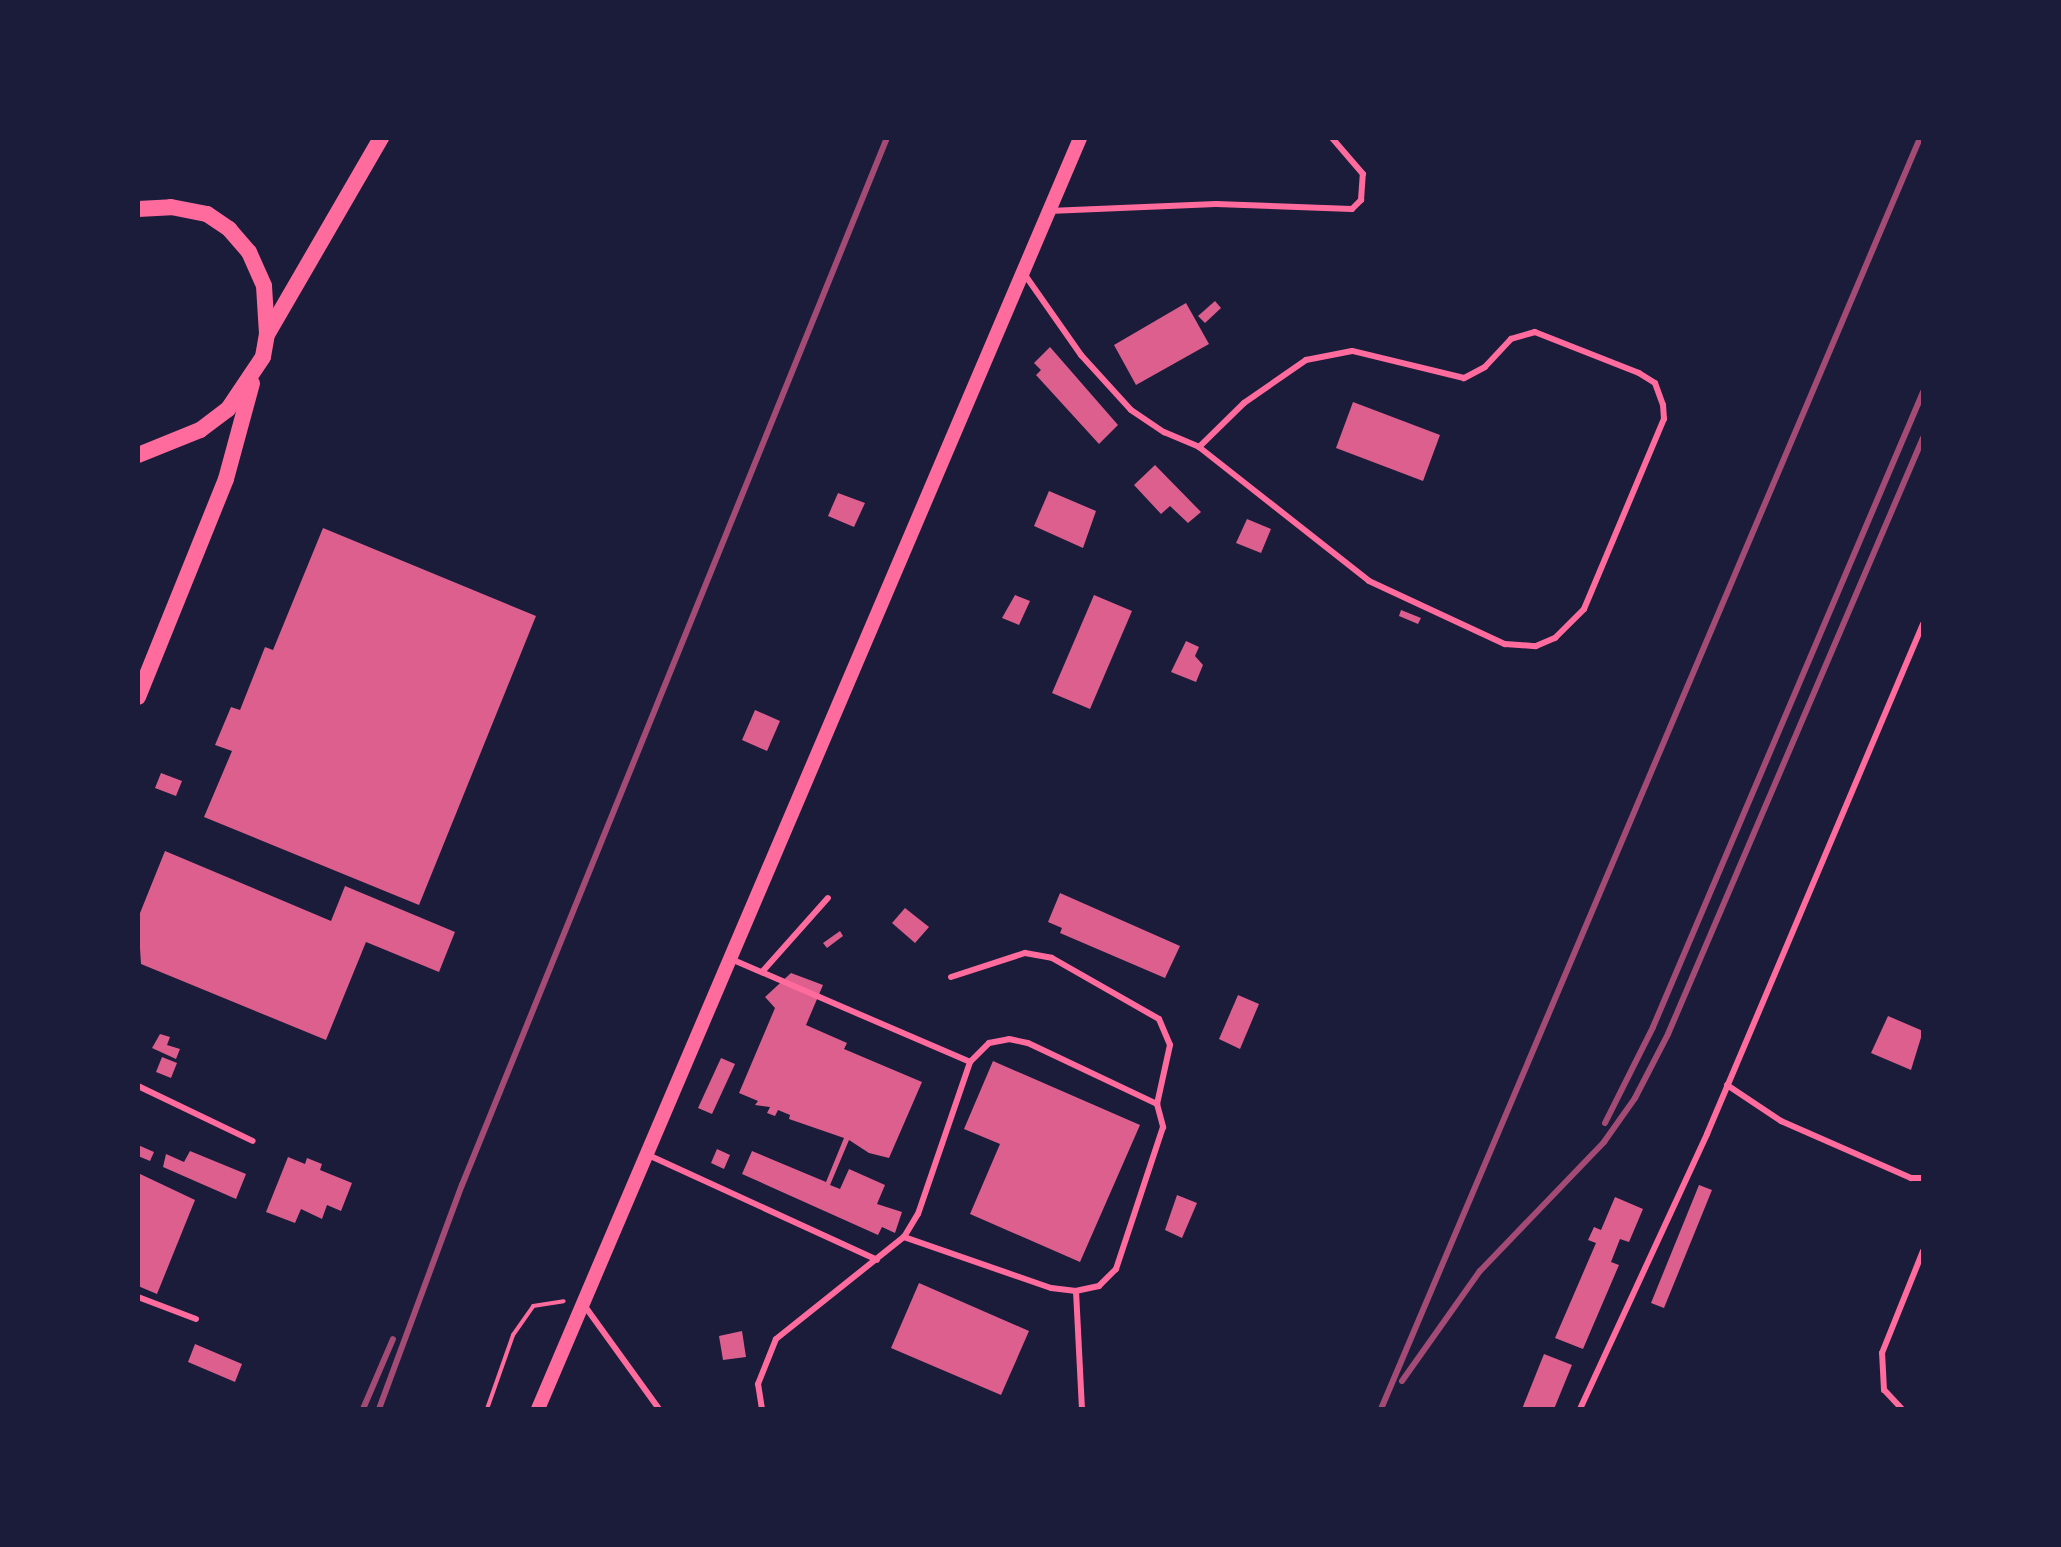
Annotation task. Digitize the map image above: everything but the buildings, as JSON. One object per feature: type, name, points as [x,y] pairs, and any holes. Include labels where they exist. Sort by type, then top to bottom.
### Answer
[{"type":"main road","points":[[138,697],[226,479],[267,334],[381,138]]},
{"type":"main road","points":[[138,209],[171,207],[207,214],[229,229],[249,252],[264,286],[267,334]]},
{"type":"main road","points":[[138,455],[200,430],[228,409],[254,375]]},
{"type":"street","points":[[538,1409],[1080,138]]},
{"type":"lane","points":[[1049,211],[1216,204],[1352,209],[1361,200],[1363,174],[1332,138]]},
{"type":"lane","points":[[1022,272],[1081,355],[1131,410],[1164,432],[1199,447],[1369,581],[1505,644],[1536,646],[1571,627],[1584,609],[1664,419],[1663,405],[1655,383],[1639,373],[1535,332],[1511,339],[1485,367],[1464,378],[1352,351],[1306,360],[1244,403],[1199,447]]},
{"type":"lane","points":[[1580,1409],[1727,1085],[1923,624]]},
{"type":"lane","points":[[762,972],[828,898]]},
{"type":"lane","points":[[904,1237],[1051,1288],[1076,1291],[1099,1286],[1116,1269],[1163,1127],[1157,1104],[1170,1045],[1159,1019],[1052,958],[1025,953],[951,977]]},
{"type":"lane","points":[[729,958],[970,1062]]},
{"type":"lane","points":[[762,1409],[758,1384],[776,1339],[904,1237],[918,1214],[970,1062],[989,1043],[1009,1039],[1157,1104]]},
{"type":"lane","points":[[1727,1085],[1781,1121],[1911,1178],[1923,1178]]},
{"type":"lane","points":[[138,1086],[253,1141]]},
{"type":"lane","points":[[646,1154],[877,1260]]},
{"type":"lane","points":[[1902,1409],[1884,1390],[1882,1353],[1923,1251]]},
{"type":"lane","points":[[1076,1291],[1082,1409]]},
{"type":"lane","points":[[138,1297],[196,1319]]},
{"type":"lane","points":[[583,1303],[659,1409]]},
{"type":"path","points":[[487,1409],[513,1335],[533,1306],[579,1299],[583,1303]]},
{"type":"railway","points":[[379,1409],[462,1185],[887,138]]},
{"type":"railway","points":[[1381,1409],[1920,138]]},
{"type":"railway","points":[[1605,1123],[1653,1027],[1923,392]]},
{"type":"railway","points":[[1402,1381],[1480,1271],[1604,1142],[1635,1098],[1668,1034],[1923,438]]},
{"type":"railway","points":[[363,1409],[393,1339]]}]
